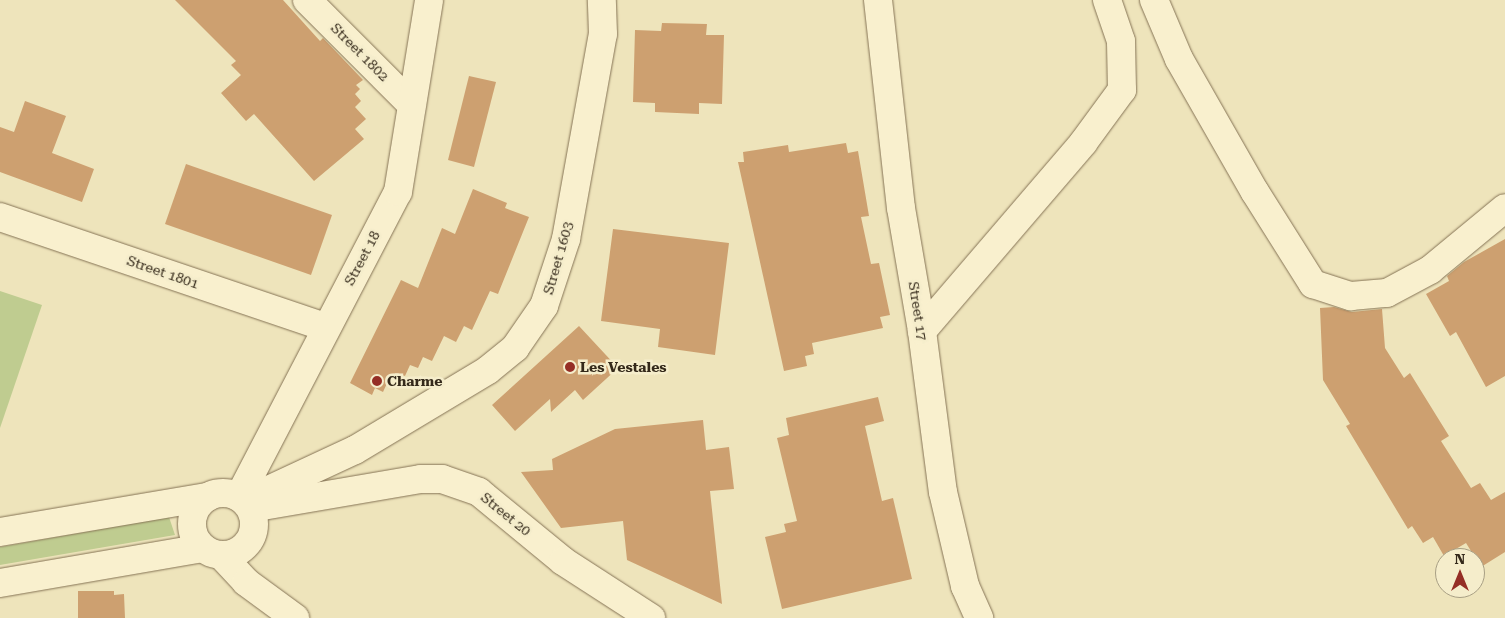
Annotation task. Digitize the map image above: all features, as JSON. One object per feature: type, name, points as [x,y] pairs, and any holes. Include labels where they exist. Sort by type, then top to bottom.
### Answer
[{"type":"street","name":"Street 1802","points":[[307,0],[412,105]]},
{"type":"street","name":"Street 18","points":[[245,502],[325,327],[398,192],[429,0]]},
{"type":"street","name":"Street 1603","points":[[245,502],[355,450],[488,370],[515,348],[544,306],[566,240],[602,34],[602,0]]},
{"type":"street","name":"Street 17","points":[[878,0],[901,208],[922,331],[943,492],[965,586],[979,618]]},
{"type":"street","points":[[922,331],[1083,143],[1122,90],[1121,41],[1107,0]]},
{"type":"street","points":[[1154,0],[1179,59],[1255,192],[1313,284],[1351,296],[1387,293],[1430,270],[1505,208]]},
{"type":"street","name":"Street 1801","points":[[0,217],[325,327]]},
{"type":"street","name":"Street 20","points":[[245,502],[421,479],[442,479],[479,492],[563,561],[651,618]]},
{"type":"street","points":[[0,532],[229,494],[245,502],[254,523],[248,542],[241,549],[212,551],[0,583]]},
{"type":"street","points":[[208,497],[200,503],[192,521],[197,540],[246,582],[295,618]]},
{"type":"green space","points":[[0,291],[42,305],[0,428]]},
{"type":"green space","points":[[169,517],[175,535],[0,565],[0,547]]},
{"type":"building","points":[[175,0],[283,0],[320,41],[323,38],[363,80],[356,85],[360,89],[355,94],[361,101],[355,107],[366,119],[355,129],[364,139],[314,181],[254,114],[246,121],[221,93],[241,75],[231,65],[236,61]]},
{"type":"building","points":[[662,23],[707,24],[706,35],[724,35],[722,104],[699,103],[699,114],[655,112],[655,103],[633,102],[635,30],[661,31]]},
{"type":"building","points":[[469,76],[496,82],[474,167],[448,160]]},
{"type":"building","points":[[25,101],[66,116],[52,153],[94,169],[82,202],[0,172],[0,127],[14,132]]},
{"type":"building","points":[[846,143],[848,153],[858,151],[869,216],[861,217],[871,264],[879,263],[890,315],[880,317],[883,328],[812,343],[814,354],[805,356],[807,366],[784,371],[738,162],[744,162],[743,152],[788,145],[789,152]]},
{"type":"building","points":[[186,164],[332,215],[311,275],[165,224]]},
{"type":"building","points":[[473,189],[507,203],[505,208],[529,217],[498,294],[490,291],[472,330],[464,326],[456,342],[444,336],[432,361],[423,357],[418,368],[410,365],[405,376],[399,374],[395,382],[389,379],[383,392],[375,388],[372,395],[350,383],[401,280],[418,288],[442,228],[455,234]]},
{"type":"building","points":[[613,229],[729,243],[715,355],[658,347],[660,329],[601,321]]},
{"type":"building","points":[[1505,239],[1505,376],[1486,387],[1456,332],[1450,336],[1426,294],[1449,281],[1447,276],[1464,262]]},
{"type":"building","points":[[1334,307],[1352,312],[1382,309],[1385,348],[1404,378],[1410,373],[1449,436],[1441,441],[1471,488],[1480,483],[1491,500],[1505,492],[1505,552],[1485,564],[1485,548],[1469,548],[1466,543],[1458,548],[1439,548],[1433,537],[1423,543],[1412,526],[1408,529],[1346,426],[1350,424],[1323,380],[1320,308]]},
{"type":"building","points":[[579,326],[618,368],[583,400],[575,390],[551,412],[550,399],[515,431],[492,405]]},
{"type":"building","points":[[878,397],[884,421],[865,426],[882,501],[893,498],[912,579],[782,609],[765,537],[786,532],[784,524],[797,521],[777,438],[789,435],[786,418]]},
{"type":"building","points":[[703,420],[706,450],[729,447],[734,489],[710,491],[722,604],[627,560],[623,521],[561,528],[521,472],[553,470],[552,459],[615,429]]},
{"type":"building","points":[[78,591],[114,591],[114,595],[124,594],[125,618],[78,618]]},
{"type":"place","name":"Les Vestales","points":[[570,367]]},
{"type":"place","name":"Charme","points":[[377,381]]}]
